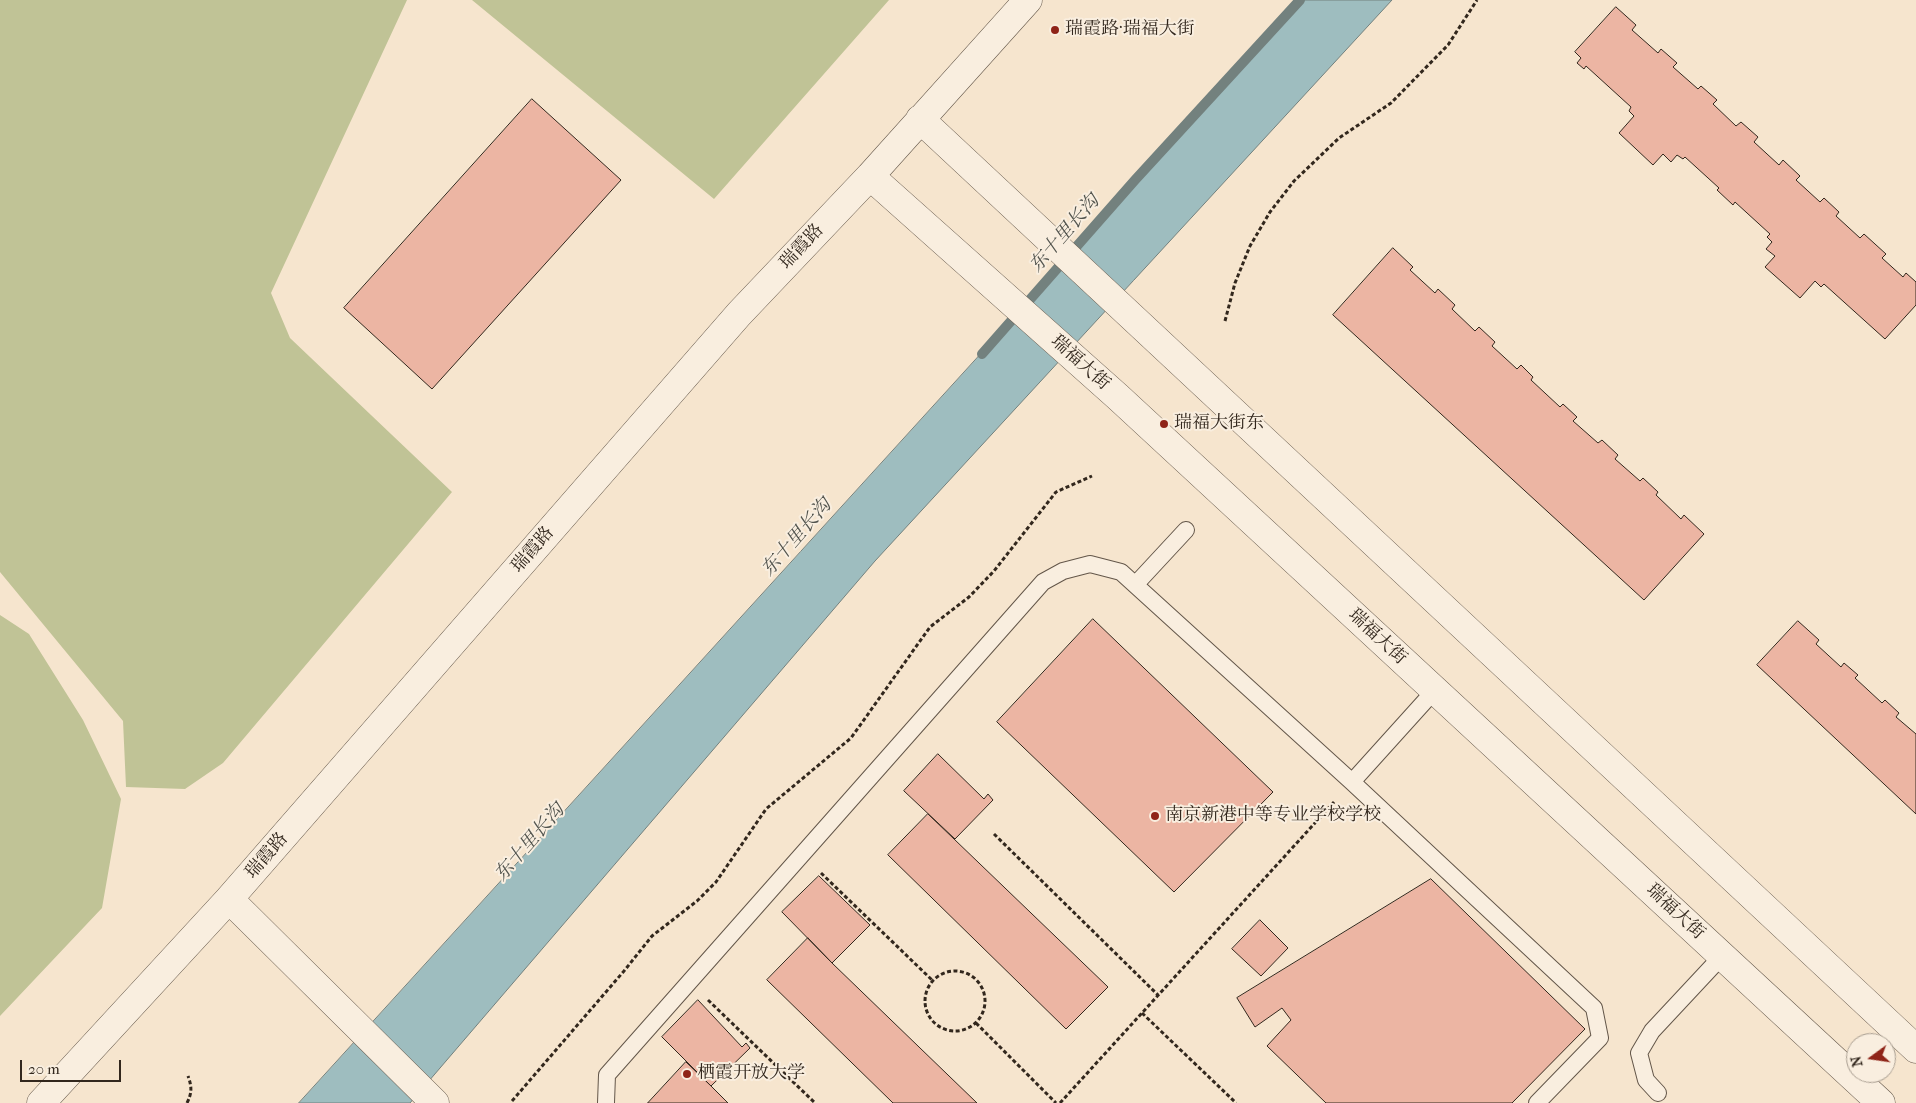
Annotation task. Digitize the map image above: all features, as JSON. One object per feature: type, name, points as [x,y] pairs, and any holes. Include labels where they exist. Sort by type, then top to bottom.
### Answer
[{"type":"street","name":"瑞霞路","points":[[41,1103],[229,899],[739,314],[870,176],[1028,0]]},
{"type":"street","points":[[920,119],[1916,1049]]},
{"type":"street","name":"瑞福大街","points":[[870,176],[1118,397],[1881,1103]]},
{"type":"street","points":[[229,899],[435,1103]]},
{"type":"lane","points":[[1135,585],[1186,530]]},
{"type":"lane","points":[[606,1103],[608,1075],[1044,582],[1063,571],[1090,564],[1121,572],[1352,782],[1594,1008],[1600,1038],[1537,1103]]},
{"type":"lane","points":[[1352,782],[1434,690]]},
{"type":"lane","points":[[1658,1093],[1646,1080],[1639,1053],[1652,1031],[1722,956]]},
{"type":"path","points":[[1225,321],[1235,283],[1250,246],[1270,212],[1288,188],[1316,158],[1339,138],[1391,103],[1448,45],[1477,0]]},
{"type":"path","points":[[512,1101],[624,972],[652,936],[698,902],[716,882],[766,809],[851,738],[930,627],[969,597],[994,571],[1056,492],[1092,476]]},
{"type":"path","points":[[1060,1103],[1352,782]]},
{"type":"path","points":[[994,834],[1158,996]]},
{"type":"path","points":[[802,855],[932,980]]},
{"type":"path","points":[[950,970],[962,971],[973,976],[981,985],[985,997],[984,1009],[976,1022],[971,1027],[960,1031],[949,1031],[939,1027],[930,1019],[925,1008],[924,995],[929,983],[938,975],[950,970]]},
{"type":"path","points":[[690,982],[816,1103]]},
{"type":"path","points":[[1142,1013],[1236,1103]]},
{"type":"path","points":[[976,1022],[1056,1103]]},
{"type":"path","points":[[188,1076],[191,1085],[191,1095],[188,1103]]},
{"type":"green space","points":[[0,0],[407,0],[271,293],[290,338],[452,492],[223,763],[185,789],[126,787],[123,721],[0,572]]},
{"type":"green space","points":[[472,0],[889,0],[714,199]]},
{"type":"green space","points":[[0,615],[29,634],[83,720],[121,799],[102,908],[0,1016]]},
{"type":"water","points":[[1303,0],[1392,0],[875,561],[410,1103],[299,1103]]},
{"type":"building","points":[[1616,7],[1636,25],[1632,30],[1658,53],[1661,49],[1677,63],[1673,67],[1698,89],[1701,86],[1717,100],[1713,104],[1736,126],[1741,122],[1758,137],[1754,142],[1779,165],[1783,160],[1800,176],[1796,180],[1820,202],[1824,198],[1839,212],[1836,216],[1860,238],[1864,234],[1886,254],[1882,258],[1903,277],[1906,273],[1916,282],[1916,305],[1885,339],[1824,284],[1821,287],[1815,281],[1800,298],[1765,267],[1775,256],[1766,249],[1772,242],[1767,237],[1770,234],[1735,202],[1733,205],[1717,190],[1719,188],[1685,157],[1683,159],[1677,155],[1671,162],[1663,154],[1653,165],[1619,133],[1634,116],[1629,111],[1631,107],[1586,66],[1584,69],[1577,63],[1581,58],[1575,52]]},
{"type":"building","points":[[532,99],[621,180],[432,389],[344,308]]},
{"type":"building","points":[[1393,248],[1413,267],[1410,270],[1435,293],[1438,289],[1455,305],[1452,309],[1475,331],[1479,327],[1495,342],[1492,346],[1517,369],[1521,365],[1533,377],[1531,380],[1560,407],[1563,404],[1577,417],[1573,421],[1598,443],[1602,440],[1618,455],[1615,459],[1640,481],[1643,478],[1658,492],[1656,495],[1681,519],[1684,515],[1704,534],[1644,600],[1333,315]]},
{"type":"building","points":[[1093,619],[1273,792],[1174,892],[997,722]]},
{"type":"building","points":[[1798,621],[1819,640],[1816,644],[1841,667],[1844,663],[1858,675],[1855,678],[1882,703],[1885,700],[1899,713],[1896,717],[1916,734],[1916,814],[1757,665]]},
{"type":"building","points":[[938,754],[984,799],[988,794],[993,800],[955,839],[904,791]]},
{"type":"building","points":[[928,814],[1108,987],[1066,1029],[888,855]]},
{"type":"building","points":[[819,876],[870,925],[832,963],[782,912]]},
{"type":"building","points":[[1431,879],[1585,1029],[1512,1103],[1326,1103],[1267,1046],[1291,1020],[1282,1008],[1255,1027],[1237,998]]},
{"type":"building","points":[[1260,920],[1288,948],[1261,976],[1232,949]]},
{"type":"building","points":[[808,938],[977,1103],[893,1103],[767,980]]},
{"type":"building","points":[[698,1000],[742,1047],[746,1043],[750,1048],[711,1086],[662,1037]]},
{"type":"building","name":"栖霞开放大学","points":[[686,1062],[711,1086],[728,1103],[648,1103]]},
{"type":"waterway","name":"东十里长沟","points":[[982,354],[1135,180],[1300,0]]},
{"type":"place","name":"瑞霞路·瑞福大街","points":[[1055,30]]},
{"type":"place","name":"瑞福大街东","points":[[1164,424]]},
{"type":"place","name":"南京新港中等专业学校学校","points":[[1155,816]]},
{"type":"place","name":"栖霞开放大学","points":[[687,1074]]}]
